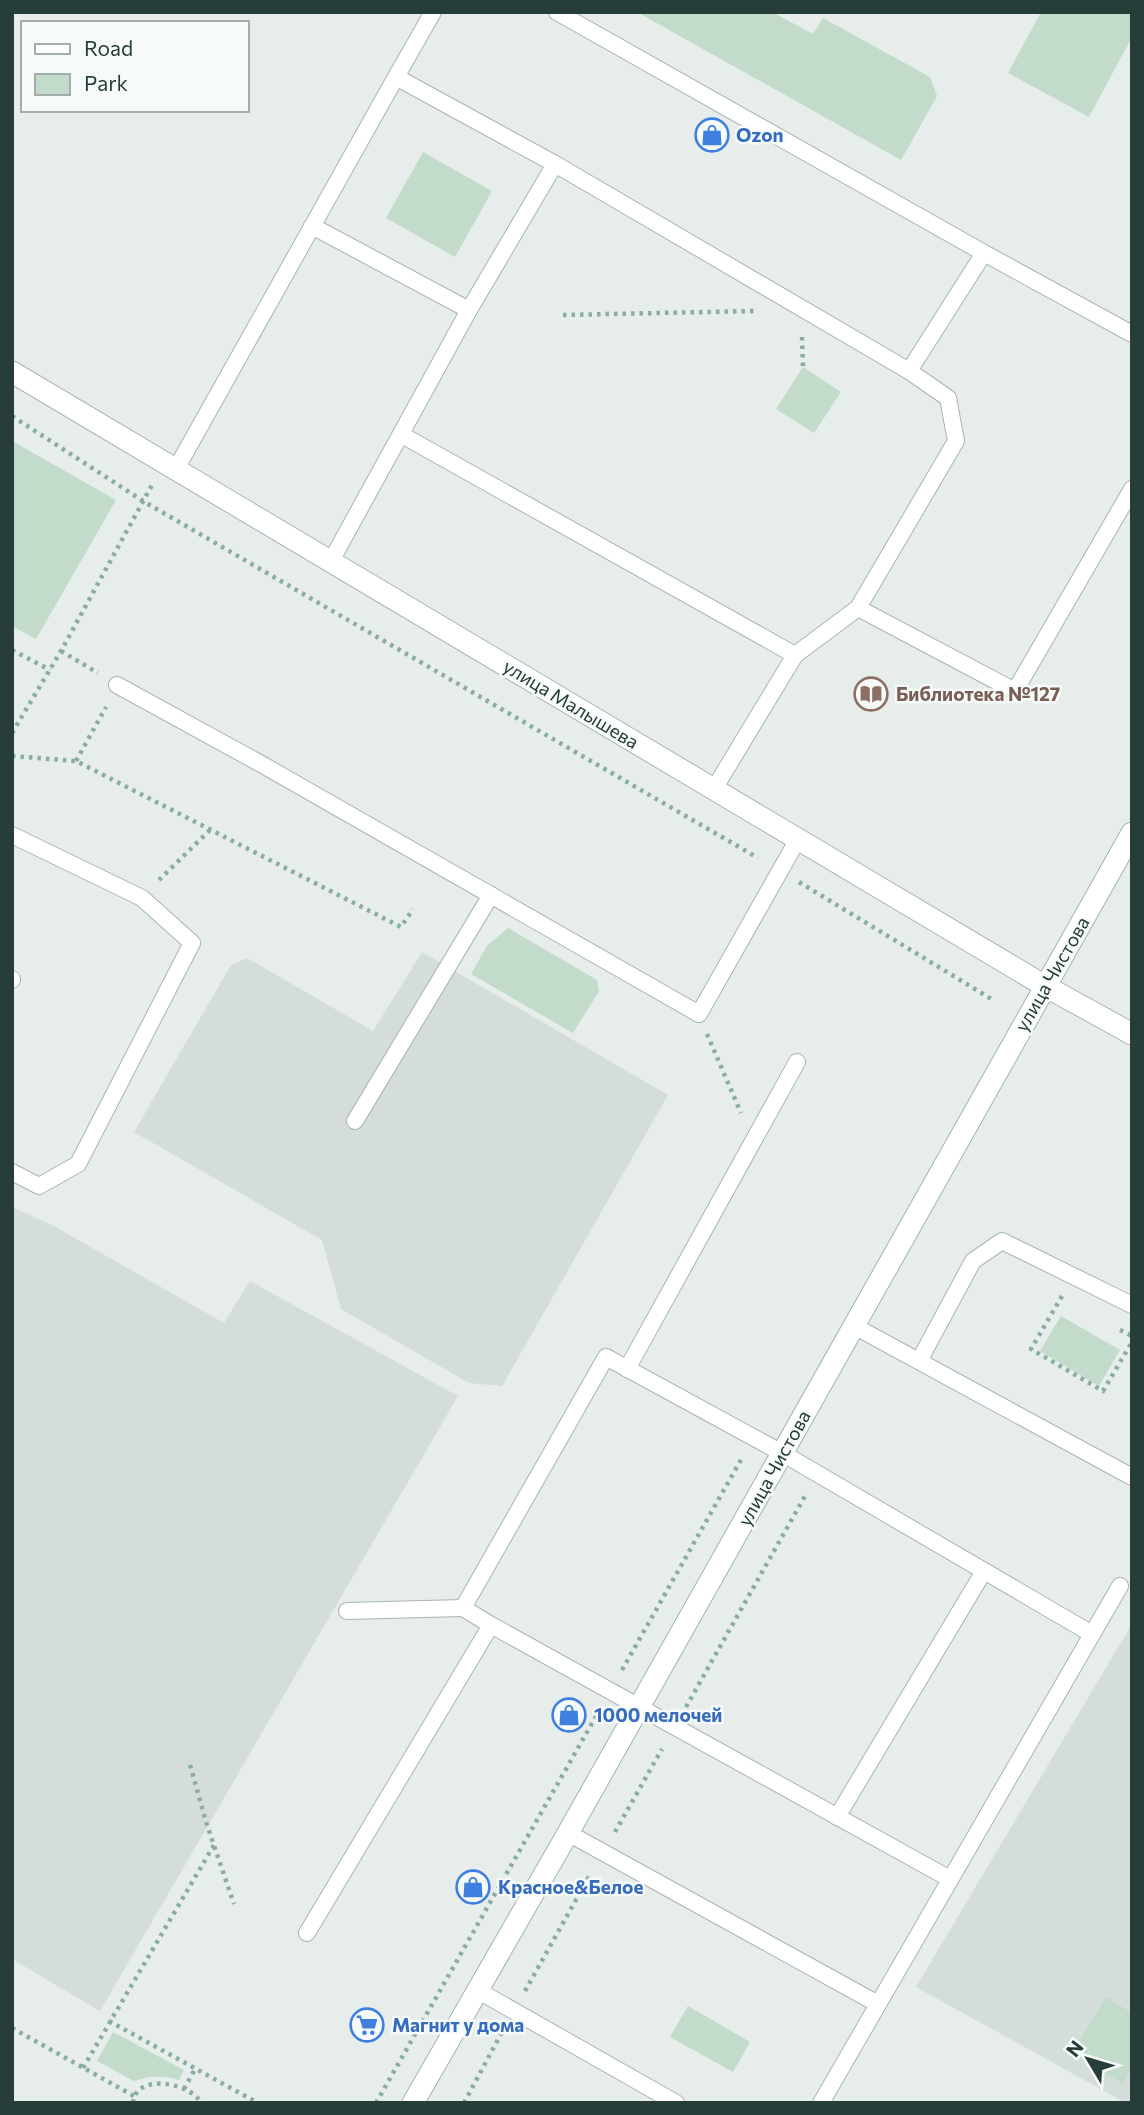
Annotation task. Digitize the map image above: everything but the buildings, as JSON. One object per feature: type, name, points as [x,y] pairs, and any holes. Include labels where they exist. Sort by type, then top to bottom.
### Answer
[{"type":"street","name":"улица Малышева","points":[[12,372],[1045,986],[1132,1034]]},
{"type":"street","name":"улица Чистова","points":[[413,2103],[1132,833]]},
{"type":"lane","points":[[171,466],[312,226],[433,12]]},
{"type":"lane","points":[[557,12],[1132,334]]},
{"type":"lane","points":[[396,77],[555,164],[909,371],[948,398],[956,441],[858,608],[795,655],[714,789]]},
{"type":"lane","points":[[331,561],[469,310],[555,164]]},
{"type":"lane","points":[[312,226],[469,310]]},
{"type":"lane","points":[[909,371],[984,253]]},
{"type":"lane","points":[[402,435],[795,655]]},
{"type":"lane","points":[[858,608],[1015,691],[1132,489]]},
{"type":"lane","points":[[117,685],[263,765],[699,1014],[798,839]]},
{"type":"lane","points":[[12,835],[142,898],[192,943],[78,1164],[39,1186],[12,1172]]},
{"type":"lane","points":[[355,1121],[491,895]]},
{"type":"lane","points":[[627,1368],[797,1062]]},
{"type":"lane","points":[[919,1361],[973,1261],[1002,1241],[1132,1305]]},
{"type":"lane","points":[[854,1326],[1132,1477]]},
{"type":"lane","points":[[463,1608],[606,1357],[754,1437],[1093,1634]]},
{"type":"lane","points":[[837,1817],[984,1570]]},
{"type":"lane","points":[[821,2103],[1121,1586]]},
{"type":"lane","points":[[347,1611],[463,1608],[674,1728],[950,1879]]},
{"type":"lane","points":[[307,1933],[491,1625]]},
{"type":"lane","points":[[568,1833],[878,2004]]},
{"type":"lane","points":[[477,1990],[676,2103]]},
{"type":"path","points":[[563,315],[802,310]]},
{"type":"path","points":[[12,416],[144,501],[780,870],[993,1000]]},
{"type":"path","points":[[12,733],[144,501],[171,466]]},
{"type":"path","points":[[12,650],[50,670]]},
{"type":"path","points":[[61,651],[117,685],[76,761]]},
{"type":"path","points":[[12,756],[76,761],[401,927],[412,909]]},
{"type":"path","points":[[142,898],[210,830]]},
{"type":"path","points":[[699,1014],[753,1140]]},
{"type":"path","points":[[1063,1295],[1031,1349],[1103,1391],[1132,1342]]},
{"type":"path","points":[[1120,1329],[1132,1336]]},
{"type":"path","points":[[376,2103],[754,1437]]},
{"type":"path","points":[[464,2103],[818,1474]]},
{"type":"path","points":[[190,1765],[234,1904]]},
{"type":"path","points":[[83,2068],[215,1845]]},
{"type":"path","points":[[109,2021],[258,2103]]},
{"type":"path","points":[[12,2028],[134,2096]]},
{"type":"path","points":[[184,2089],[195,2069]]},
{"type":"path","points":[[133,2103],[134,2096],[141,2087],[162,2084],[184,2089],[202,2103]]},
{"type":"shaded area","points":[[422,952],[668,1095],[502,1386],[469,1383],[341,1309],[322,1240],[134,1132],[231,965],[247,958],[373,1031]]},
{"type":"shaded area","points":[[12,1207],[52,1225],[224,1323],[250,1281],[458,1396],[100,2011],[12,1959]]},
{"type":"shaded area","points":[[1132,1624],[1132,2103],[1126,2103],[916,1987]]},
{"type":"green space","points":[[637,12],[772,12],[813,34],[823,18],[930,77],[937,96],[901,160]]},
{"type":"green space","points":[[1041,12],[1132,12],[1132,37],[1089,117],[1008,73]]},
{"type":"green space","points":[[423,152],[492,191],[455,257],[386,218]]},
{"type":"green space","points":[[803,367],[841,392],[814,433],[776,409]]},
{"type":"green space","points":[[12,441],[116,500],[36,639],[12,626]]},
{"type":"green space","points":[[508,928],[597,980],[599,991],[573,1033],[471,974],[487,946]]},
{"type":"green space","points":[[1061,1316],[1120,1350],[1099,1386],[1040,1351]]},
{"type":"green space","points":[[1106,1997],[1132,2013],[1132,2068],[1123,2084],[1072,2053]]},
{"type":"green space","points":[[688,2006],[750,2042],[733,2072],[670,2037]]},
{"type":"green space","points":[[113,2032],[184,2070],[179,2080],[156,2077],[134,2081],[97,2061]]},
{"type":"place","name":"Ozon","points":[[712,135]]},
{"type":"place","name":"Библиотека №127","points":[[871,694]]},
{"type":"place","name":"1000 мелочей","points":[[569,1715]]},
{"type":"place","name":"Красное&Белое","points":[[473,1887]]},
{"type":"place","name":"Магнит у дома","points":[[367,2025]]}]
